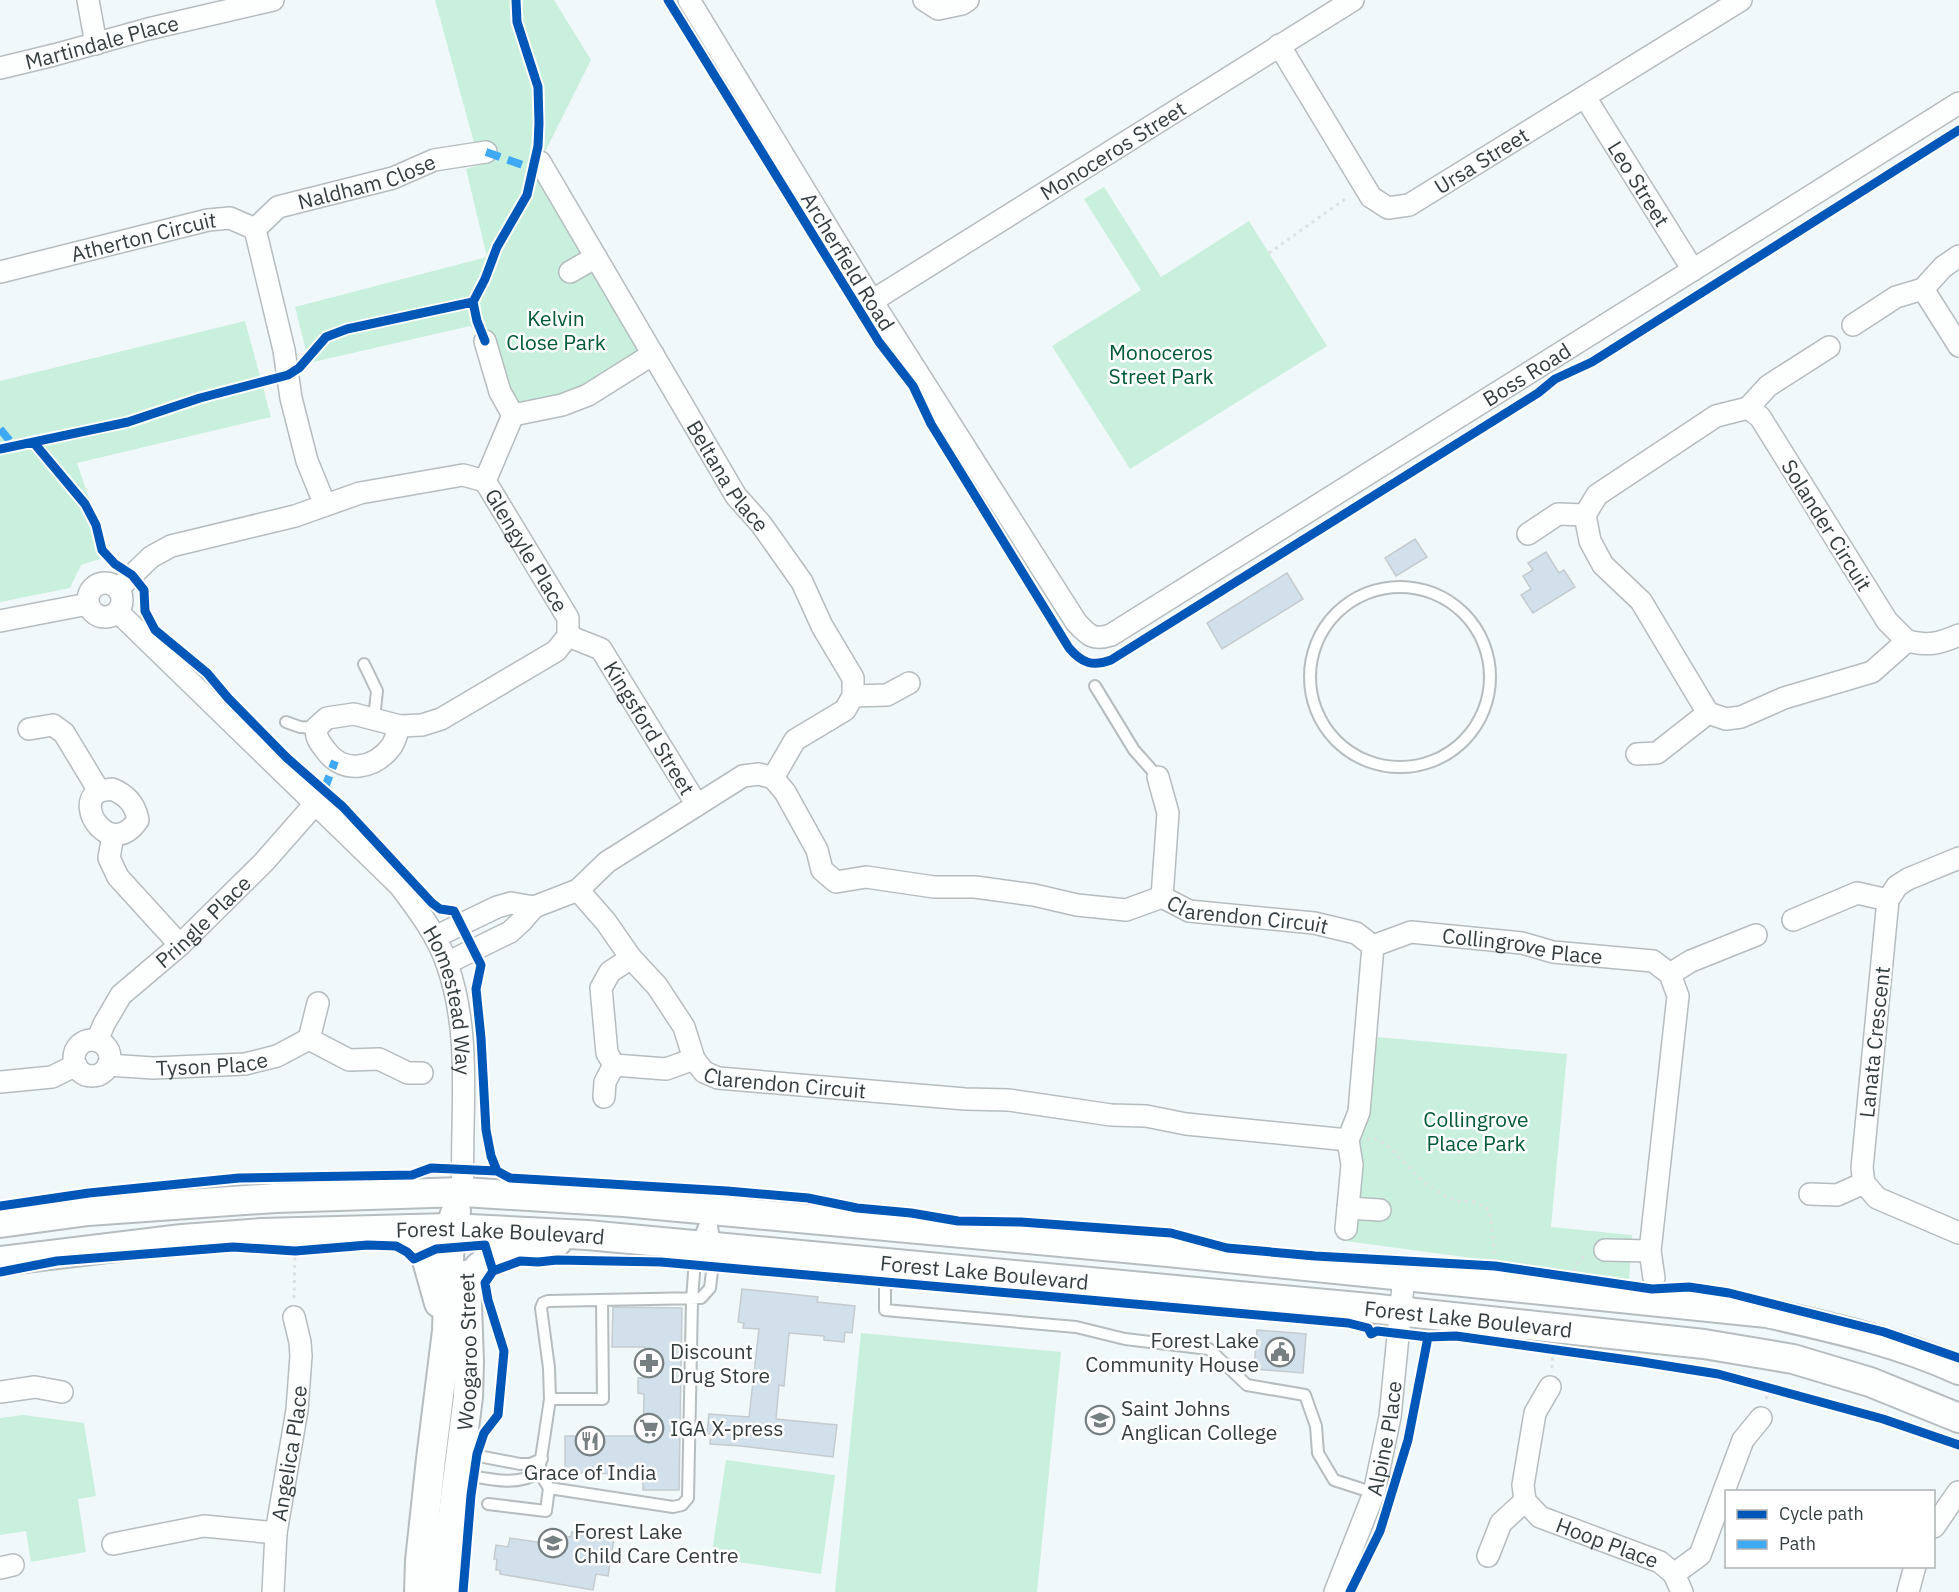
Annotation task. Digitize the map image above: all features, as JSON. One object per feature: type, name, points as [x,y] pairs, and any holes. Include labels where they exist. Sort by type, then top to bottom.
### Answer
[{"type":"main road","name":"Forest Lake Boulevard","points":[[0,1224],[88,1211],[275,1197],[463,1192],[624,1202],[1168,1252],[1767,1313],[1859,1334],[1959,1370]]},
{"type":"main road","name":"Woogaroo Street","points":[[443,1592],[448,1461],[447,1331],[463,1192]]},
{"type":"main road","name":"Forest Lake Boulevard","points":[[0,1261],[182,1239],[262,1233],[459,1228],[588,1235],[1401,1311],[1704,1344],[1793,1359],[1870,1382],[1959,1418]]},
{"type":"main road","name":"Woogaroo Street","points":[[419,1592],[420,1561],[468,1397],[466,1283],[459,1228]]},
{"type":"main road","points":[[409,1229],[426,1253],[447,1331]]},
{"type":"main road","points":[[466,1283],[480,1266],[489,1260],[527,1248],[588,1235]]},
{"type":"street","points":[[88,0],[96,44]]},
{"type":"street","name":"Martindale Place","points":[[0,68],[96,44],[148,28],[273,0]]},
{"type":"street","name":"Archerfield Road","points":[[689,0],[872,302],[1076,622],[1092,637]]},
{"type":"street","points":[[924,0],[938,9],[962,4],[968,0]]},
{"type":"street","name":"Monoceros Street","points":[[872,302],[1353,0]]},
{"type":"street","name":"Ursa Street","points":[[1279,45],[1371,197],[1388,208],[1409,205],[1741,0]]},
{"type":"street","name":"Leo Street","points":[[1585,97],[1693,270]]},
{"type":"street","name":"Boss Road","points":[[1092,637],[1101,638],[1112,635],[1959,103]]},
{"type":"street","name":"Naldham Close","points":[[255,229],[278,207],[393,178],[434,160],[486,152]]},
{"type":"street","name":"Beltana Place","points":[[540,162],[736,496],[761,524],[802,582],[822,626],[853,678],[852,696]]},
{"type":"street","name":"Atherton Circuit","points":[[0,272],[208,220],[230,218],[255,229]]},
{"type":"street","points":[[255,229],[284,350],[291,398],[307,461],[325,506]]},
{"type":"street","points":[[570,272],[596,256]]},
{"type":"street","points":[[1852,325],[1896,297],[1923,289],[1943,267],[1959,256]]},
{"type":"street","points":[[1923,289],[1959,346]]},
{"type":"street","points":[[485,341],[500,392],[513,415]]},
{"type":"street","points":[[1829,347],[1768,386],[1748,408],[1716,416],[1597,495],[1586,515],[1590,541],[1604,565],[1641,601],[1708,713],[1726,719],[1741,717],[1785,698],[1872,672],[1907,641],[1924,645],[1941,643],[1959,635]]},
{"type":"street","points":[[513,415],[562,405],[588,394],[653,354]]},
{"type":"street","name":"Solander Circuit","points":[[1748,408],[1760,417],[1887,621],[1907,641]]},
{"type":"street","points":[[485,481],[513,415]]},
{"type":"street","name":"Glengyle Place","points":[[118,588],[151,557],[171,546],[295,516],[360,493],[463,475],[485,481],[568,618],[568,636],[556,651],[441,719],[422,725],[400,726],[354,714],[327,718],[316,728]]},
{"type":"street","points":[[1527,534],[1558,514],[1586,515]]},
{"type":"street","points":[[111,583],[118,588],[123,600],[118,613],[108,618],[96,616],[88,604],[90,592],[98,584],[111,583]]},
{"type":"street","points":[[0,621],[88,604]]},
{"type":"street","name":"Homestead Way","points":[[118,613],[400,886],[435,937],[447,963],[456,993],[463,1040],[463,1192]]},
{"type":"street","name":"Kingsford Street","points":[[568,636],[600,649],[697,805]]},
{"type":"street","points":[[447,963],[510,932],[534,907],[578,890],[607,862],[742,776],[759,774],[773,778],[795,741],[845,710],[852,696],[887,695],[909,683]]},
{"type":"street","points":[[1637,754],[1656,753],[1708,713]]},
{"type":"street","points":[[29,729],[52,725],[64,733],[99,791]]},
{"type":"street","points":[[316,728],[316,739],[335,761],[355,767],[372,762],[391,747],[400,726]]},
{"type":"street","points":[[1158,777],[1168,813],[1162,897]]},
{"type":"street","name":"Clarendon Circuit","points":[[773,778],[785,792],[817,850],[822,870],[837,882],[866,878],[934,887],[975,887],[1077,905],[1126,910],[1162,897],[1189,911],[1314,923],[1356,933],[1373,946]]},
{"type":"street","points":[[112,789],[122,793],[135,806],[138,820],[123,835],[113,835],[94,823],[90,810],[92,798],[99,791],[112,789]]},
{"type":"street","name":"Pringle Place","points":[[97,1041],[121,995],[180,945],[264,861],[315,804]]},
{"type":"street","points":[[113,835],[109,858],[118,877],[180,945]]},
{"type":"street","points":[[1793,920],[1857,893],[1888,900],[1897,886],[1908,879],[1959,858]]},
{"type":"street","name":"Clarendon Circuit","points":[[578,890],[657,986],[684,1027],[694,1059],[704,1072],[718,1078],[965,1099],[1009,1100],[1111,1115],[1146,1116],[1186,1124],[1347,1140]]},
{"type":"street","name":"Lanata Crescent","points":[[1864,1183],[1862,1168],[1888,900]]},
{"type":"street","points":[[435,937],[510,903],[534,907]]},
{"type":"street","name":"Collingrove Place","points":[[1373,946],[1411,932],[1522,943],[1553,952],[1653,961],[1670,974]]},
{"type":"street","points":[[1654,1278],[1650,1251],[1678,996],[1670,974],[1691,961],[1756,935]]},
{"type":"street","points":[[1346,1229],[1352,1165],[1347,1140],[1359,1112],[1373,946]]},
{"type":"street","points":[[604,1097],[605,1082],[614,1065],[607,1053],[601,988],[610,972],[632,958]]},
{"type":"street","points":[[318,1003],[309,1040],[349,1060],[379,1059],[408,1073],[422,1072]]},
{"type":"street","points":[[90,1040],[97,1041],[109,1053],[108,1065],[105,1070],[95,1076],[83,1074],[74,1059],[79,1046],[90,1040]]},
{"type":"street","name":"Tyson Place","points":[[108,1065],[153,1068],[245,1064],[277,1056],[309,1040]]},
{"type":"street","name":"Clarendon Circuit","points":[[614,1065],[666,1069],[694,1059]]},
{"type":"street","points":[[0,1082],[52,1077],[76,1065]]},
{"type":"street","points":[[1810,1194],[1837,1195],[1864,1183],[1877,1198],[1959,1233]]},
{"type":"street","points":[[1348,1208],[1380,1210]]},
{"type":"street","points":[[1605,1250],[1650,1251]]},
{"type":"street","name":"Alpine Place","points":[[1335,1592],[1374,1492],[1390,1417],[1404,1276]]},
{"type":"street","name":"Angelica Place","points":[[273,1592],[276,1533],[297,1410],[301,1356],[294,1317]]},
{"type":"street","points":[[0,1392],[35,1387],[62,1392]]},
{"type":"street","points":[[1488,1556],[1501,1523],[1525,1501],[1523,1485],[1535,1413],[1550,1388]]},
{"type":"street","points":[[1678,1583],[1700,1555],[1743,1440],[1761,1418]]},
{"type":"street","points":[[1935,1526],[1958,1492]]},
{"type":"street","name":"Hoop Place","points":[[1525,1501],[1540,1517],[1660,1562],[1678,1583]]},
{"type":"street","points":[[113,1544],[204,1526],[276,1533]]},
{"type":"street","points":[[1908,1592],[1914,1568]]},
{"type":"lane","points":[[1410,587],[1438,595],[1462,611],[1480,634],[1490,661],[1490,690],[1482,717],[1465,741],[1441,758],[1412,767],[1381,766],[1353,755],[1329,735],[1314,708],[1309,678],[1314,647],[1329,621],[1352,600],[1381,589],[1410,587]]},
{"type":"lane","points":[[364,664],[377,691],[374,718]]},
{"type":"lane","points":[[1095,686],[1134,750],[1158,777]]},
{"type":"lane","points":[[286,722],[300,727],[316,728]]},
{"type":"lane","points":[[549,1488],[673,1507],[682,1505],[688,1498],[692,1300],[706,1247],[710,1211]]},
{"type":"lane","points":[[448,1461],[518,1482],[530,1479],[538,1472],[542,1459],[550,1399],[549,1368],[541,1308],[543,1303],[548,1301],[692,1300],[701,1298],[710,1288],[706,1247],[710,1211]]},
{"type":"lane","points":[[856,1261],[885,1281],[885,1310],[1076,1327],[1125,1339],[1209,1349],[1247,1385],[1305,1395],[1316,1426],[1318,1453],[1334,1480],[1374,1492]]},
{"type":"lane","points":[[550,1399],[603,1399],[602,1301]]},
{"type":"lane","points":[[448,1461],[477,1454],[520,1464],[530,1464],[542,1459]]},
{"type":"lane","points":[[488,1504],[546,1511],[549,1488],[538,1472]]},
{"type":"path","points":[[1269,253],[1364,186]]},
{"type":"path","points":[[1347,1140],[1377,1139],[1388,1146],[1425,1183],[1443,1195],[1486,1207],[1491,1217],[1495,1266]]},
{"type":"path","points":[[294,1317],[290,1250],[305,1250]]},
{"type":"path","points":[[1571,1277],[1580,1259],[1605,1250]]},
{"type":"path","points":[[1483,1265],[1506,1268]]},
{"type":"path","points":[[1560,1276],[1583,1279]]},
{"type":"path","points":[[1544,1349],[1565,1352]]},
{"type":"path","points":[[1760,1384],[1779,1390]]},
{"type":"green space","name":"Kelvin Close Park","points":[[435,0],[554,0],[591,60],[540,162],[653,354],[588,395],[513,415],[485,341],[470,326],[309,363],[295,307],[487,257],[466,169],[480,165]]},
{"type":"green space","name":"Monoceros Street Park","points":[[1104,187],[1161,277],[1249,221],[1327,346],[1130,469],[1052,346],[1141,290],[1084,199]]},
{"type":"green space","points":[[245,321],[271,417],[77,463],[109,556],[81,565],[70,588],[0,602],[0,381]]},
{"type":"green space","name":"Collingrove Place Park","points":[[1365,1036],[1567,1054],[1551,1227],[1632,1235],[1629,1279],[1345,1241]]},
{"type":"green space","points":[[861,1333],[1061,1352],[1037,1592],[835,1592]]},
{"type":"green space","points":[[23,1415],[84,1423],[96,1496],[78,1499],[86,1552],[31,1562],[26,1531],[0,1535],[0,1418]]},
{"type":"green space","points":[[726,1460],[835,1475],[821,1574],[711,1558]]},
{"type":"building","points":[[1415,539],[1427,557],[1396,576],[1385,558]]},
{"type":"building","points":[[1546,552],[1559,573],[1564,570],[1575,587],[1533,613],[1521,595],[1531,589],[1523,576],[1533,570],[1528,563]]},
{"type":"building","points":[[1287,573],[1303,599],[1222,649],[1207,623]]},
{"type":"building","points":[[742,1289],[818,1297],[817,1302],[855,1306],[852,1333],[845,1332],[844,1342],[824,1340],[824,1336],[789,1333],[784,1386],[779,1385],[776,1419],[837,1425],[833,1457],[710,1444],[711,1434],[707,1434],[709,1414],[749,1417],[759,1329],[743,1328],[744,1323],[738,1322]]},
{"type":"building","points":[[613,1307],[682,1308],[679,1490],[643,1490],[643,1474],[565,1473],[565,1436],[643,1436],[644,1394],[638,1393],[638,1378],[645,1378],[645,1347],[612,1347]]},
{"type":"building","name":"Forest Lake Community House","points":[[1257,1330],[1306,1334],[1303,1373],[1254,1369]]},
{"type":"building","points":[[593,1530],[611,1532],[610,1538],[614,1539],[608,1576],[596,1574],[593,1590],[500,1574],[500,1570],[496,1570],[497,1559],[494,1559],[496,1545],[508,1547],[510,1538],[557,1545],[558,1540],[564,1541],[565,1536],[571,1537],[572,1532],[592,1536]]},
{"type":"marked path","points":[[486,152],[531,168]]},
{"type":"marked path","points":[[0,429],[14,446]]},
{"type":"marked path","points":[[324,790],[335,761]]},
{"type":"cycle path","points":[[485,341],[473,302],[497,247],[527,195],[538,146],[538,87],[517,22],[516,0]]},
{"type":"cycle path","points":[[668,0],[879,342],[913,386],[931,424],[1069,648],[1078,657],[1093,663],[1111,660],[1538,393],[1555,379],[1592,362],[1959,130]]},
{"type":"cycle path","points":[[0,449],[128,422],[200,398],[288,375],[299,368],[326,337],[347,329],[473,302]]},
{"type":"cycle path","points":[[34,443],[85,504],[96,525],[102,550],[115,564],[132,575],[144,590],[145,611],[155,630],[207,673],[228,698],[287,758],[343,807],[432,903],[440,909],[454,911],[481,965],[476,989],[486,1130],[491,1156],[497,1171]]},
{"type":"cycle path","points":[[0,1206],[89,1193],[239,1178],[412,1175],[431,1168],[497,1171],[510,1178],[808,1198],[857,1208],[911,1213],[958,1221],[1021,1222],[1171,1233],[1227,1248],[1315,1256],[1495,1266],[1652,1289],[1689,1287],[1729,1293],[1884,1332],[1959,1358]]},
{"type":"cycle path","points":[[0,1272],[57,1261],[233,1247],[295,1251],[368,1245],[396,1246],[414,1259],[436,1249],[485,1245],[493,1271]]},
{"type":"cycle path","points":[[463,1592],[471,1495],[477,1454],[484,1433],[498,1415],[504,1351],[485,1283],[493,1271],[520,1261],[661,1262],[1348,1323],[1368,1328],[1371,1334],[1377,1331],[1428,1337],[1456,1336],[1718,1374],[1883,1419],[1959,1445]]},
{"type":"cycle path","points":[[1350,1592],[1380,1531],[1408,1440],[1428,1337]]},
{"type":"place","name":"Forest Lake Community House","points":[[1280,1352]]},
{"type":"place","name":"Discount Drug Store","points":[[649,1363]]},
{"type":"place","name":"Saint Johns Anglican College","points":[[1100,1420]]},
{"type":"place","name":"IGA X-press","points":[[649,1428]]},
{"type":"place","name":"Grace of India","points":[[590,1441]]},
{"type":"place","name":"Forest Lake Child Care Centre","points":[[553,1543]]}]
